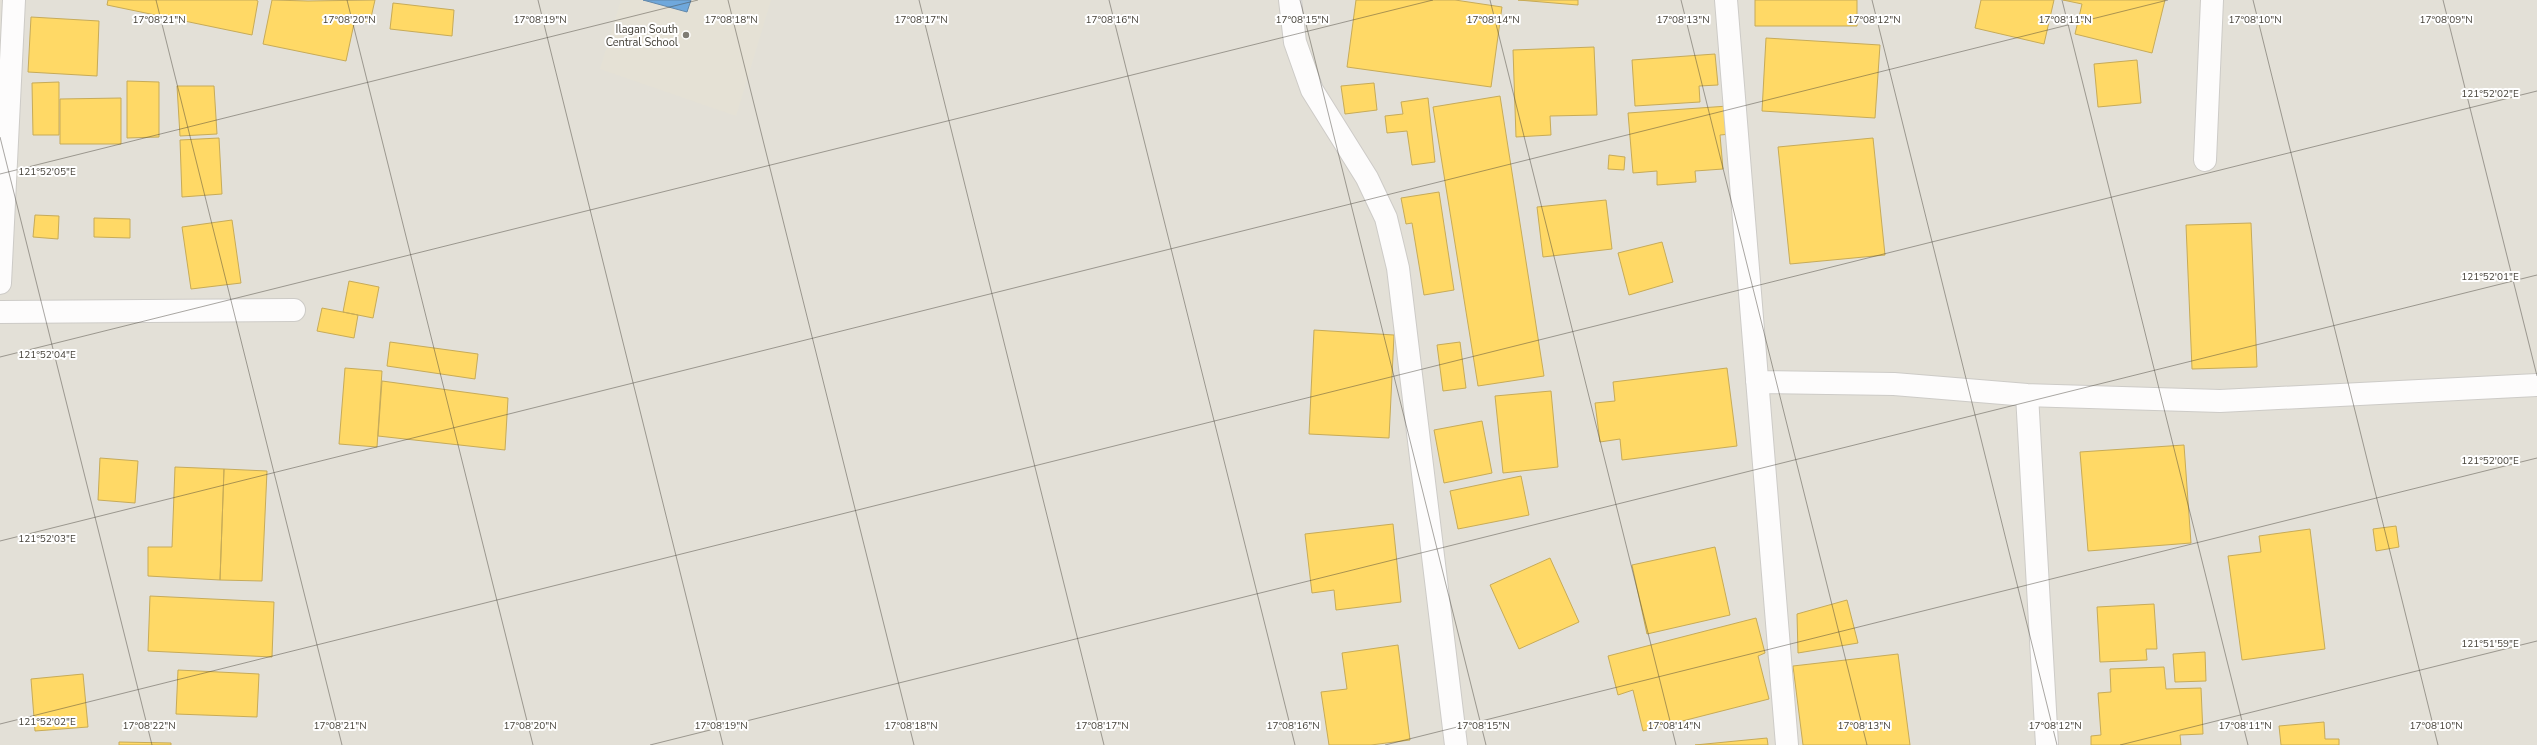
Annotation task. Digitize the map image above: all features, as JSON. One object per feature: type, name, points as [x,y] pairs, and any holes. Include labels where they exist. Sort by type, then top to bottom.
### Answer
[{"type":"street","points":[[0,282],[14,0]]},
{"type":"street","points":[[1290,0],[1295,42],[1312,90],[1367,178],[1386,218],[1398,268],[1456,745]]},
{"type":"street","points":[[1726,0],[1787,745]]},
{"type":"street","points":[[2206,160],[2212,0]]},
{"type":"street","points":[[0,312],[294,310]]},
{"type":"street","points":[[1757,382],[1894,384],[2027,395],[2220,401],[2537,385]]},
{"type":"street","points":[[2027,395],[2047,745]]},
{"type":"shaded area","points":[[0,0],[2537,0],[2537,745],[0,745]]},
{"type":"shaded area","name":"Ilagan South Central School","points":[[621,0],[771,0],[736,116],[600,69]]},
{"type":"building: Homes","points":[[108,0],[258,1],[252,35],[107,5]]},
{"type":"building: Homes","points":[[272,0],[375,0],[370,22],[355,19],[346,61],[263,44]]},
{"type":"building: Homes","points":[[1356,0],[1455,0],[1502,7],[1491,87],[1347,67]]},
{"type":"building: Homes","points":[[1518,0],[1578,0],[1578,5]]},
{"type":"building: Homes","points":[[1755,0],[1857,0],[1857,26],[1755,26]]},
{"type":"building: Homes","points":[[1981,0],[2054,0],[2044,44],[1975,28]]},
{"type":"building: Homes","points":[[2063,0],[2165,0],[2152,53],[2075,34],[2082,4]]},
{"type":"building: Homes","points":[[393,3],[454,10],[452,36],[390,29]]},
{"type":"building: Homes","points":[[31,17],[99,21],[97,76],[28,72]]},
{"type":"building: Homes","points":[[1766,38],[1880,45],[1875,118],[1762,111]]},
{"type":"building: Homes","points":[[1594,47],[1597,115],[1550,116],[1551,135],[1516,137],[1513,50]]},
{"type":"building: Homes","points":[[1715,54],[1718,85],[1699,86],[1700,102],[1635,106],[1632,60]]},
{"type":"building: Homes","points":[[2137,60],[2141,103],[2098,107],[2094,64]]},
{"type":"building: Homes","points":[[127,81],[159,82],[159,137],[127,138]]},
{"type":"building: Homes","points":[[59,82],[59,135],[33,135],[32,83]]},
{"type":"building: Homes","points":[[1374,83],[1377,110],[1345,114],[1341,86]]},
{"type":"building: Homes","points":[[177,86],[214,86],[217,134],[180,136]]},
{"type":"building: Homes","points":[[1500,96],[1544,376],[1478,386],[1433,107]]},
{"type":"building: Homes","points":[[121,98],[121,144],[60,144],[60,99]]},
{"type":"building: Homes","points":[[1428,98],[1435,162],[1412,165],[1407,131],[1387,133],[1385,116],[1403,114],[1401,102]]},
{"type":"building: Homes","points":[[1728,106],[1731,134],[1720,135],[1723,169],[1695,171],[1696,182],[1657,185],[1657,171],[1633,173],[1628,113]]},
{"type":"building: Homes","points":[[219,138],[222,194],[182,197],[180,140]]},
{"type":"building: Homes","points":[[1873,138],[1885,255],[1790,264],[1778,147]]},
{"type":"building: Homes","points":[[1609,155],[1625,157],[1624,170],[1608,169]]},
{"type":"building: Homes","points":[[1439,192],[1454,290],[1424,295],[1412,223],[1406,224],[1401,198]]},
{"type":"building: Homes","points":[[1606,200],[1612,249],[1543,257],[1537,207]]},
{"type":"building: Homes","points":[[35,215],[59,216],[58,239],[33,237]]},
{"type":"building: Homes","points":[[94,218],[130,219],[130,238],[94,237]]},
{"type":"building: Homes","points":[[232,220],[241,283],[191,289],[182,227]]},
{"type":"building: Homes","points":[[2251,223],[2257,367],[2192,369],[2186,225]]},
{"type":"building: Homes","points":[[1662,242],[1673,282],[1629,295],[1618,253]]},
{"type":"building: Homes","points":[[349,281],[379,287],[373,318],[343,312]]},
{"type":"building: Homes","points":[[322,308],[358,315],[354,338],[317,331]]},
{"type":"building: Homes","points":[[1314,330],[1394,335],[1389,438],[1309,434]]},
{"type":"building: Homes","points":[[390,342],[478,354],[475,379],[387,366]]},
{"type":"building: Homes","points":[[1460,342],[1466,388],[1443,391],[1437,345]]},
{"type":"building: Homes","points":[[345,368],[382,371],[377,447],[339,444]]},
{"type":"building: Homes","points":[[1727,368],[1737,446],[1622,460],[1620,439],[1600,442],[1595,403],[1615,401],[1613,382]]},
{"type":"building: Homes","points":[[382,381],[508,398],[505,450],[378,436]]},
{"type":"building: Homes","points":[[1551,391],[1558,467],[1503,473],[1495,396]]},
{"type":"building: Homes","points":[[1482,421],[1492,473],[1444,483],[1434,430]]},
{"type":"building: Homes","points":[[2184,445],[2191,543],[2088,551],[2080,452]]},
{"type":"building: Homes","points":[[100,458],[138,461],[135,503],[98,500]]},
{"type":"building: Homes","points":[[175,467],[224,469],[220,580],[148,576],[148,547],[172,547]]},
{"type":"building: Homes","points":[[224,469],[267,471],[262,581],[220,580]]},
{"type":"building: Homes","points":[[1521,476],[1529,515],[1458,529],[1450,491]]},
{"type":"building: Homes","points":[[1393,524],[1401,602],[1336,610],[1334,590],[1312,593],[1305,534]]},
{"type":"building: Homes","points":[[2396,526],[2399,547],[2376,551],[2373,529]]},
{"type":"building: Homes","points":[[2310,529],[2325,649],[2242,660],[2228,556],[2261,552],[2259,536]]},
{"type":"building: Homes","points":[[1715,547],[1730,615],[1647,634],[1632,565]]},
{"type":"building: Homes","points":[[1550,558],[1579,622],[1519,649],[1490,585]]},
{"type":"building: Homes","points":[[150,596],[274,602],[272,657],[148,651]]},
{"type":"building: Homes","points":[[1847,600],[1858,643],[1798,653],[1797,614]]},
{"type":"building: Homes","points":[[2154,604],[2157,649],[2146,649],[2147,660],[2100,662],[2097,607]]},
{"type":"building: Homes","points":[[1756,618],[1765,653],[1758,656],[1769,699],[1643,731],[1633,690],[1618,695],[1608,656]]},
{"type":"building: Homes","points":[[1398,645],[1410,740],[1371,745],[1329,745],[1321,692],[1347,689],[1342,653]]},
{"type":"building: Homes","points":[[2205,652],[2206,681],[2175,682],[2173,654]]},
{"type":"building: Homes","points":[[1898,654],[1910,745],[1803,745],[1793,666]]},
{"type":"building: Homes","points":[[2164,667],[2166,689],[2201,688],[2203,734],[2180,735],[2181,745],[2091,745],[2091,736],[2101,735],[2098,693],[2111,692],[2110,669]]},
{"type":"building: Homes","points":[[178,670],[259,674],[257,717],[176,714]]},
{"type":"building: Homes","points":[[83,674],[88,727],[35,731],[31,679]]},
{"type":"building: Homes","points":[[2324,722],[2325,739],[2339,739],[2339,745],[2281,745],[2279,726]]},
{"type":"building: Homes","points":[[1767,738],[1768,745],[1695,745]]},
{"type":"building: Homes","points":[[119,742],[171,743],[171,745],[119,745]]},
{"type":"building: Schools","points":[[643,0],[691,0],[687,12]]},
{"type":"place","name":"Ilagan South Central School","points":[[686,35]]}]
